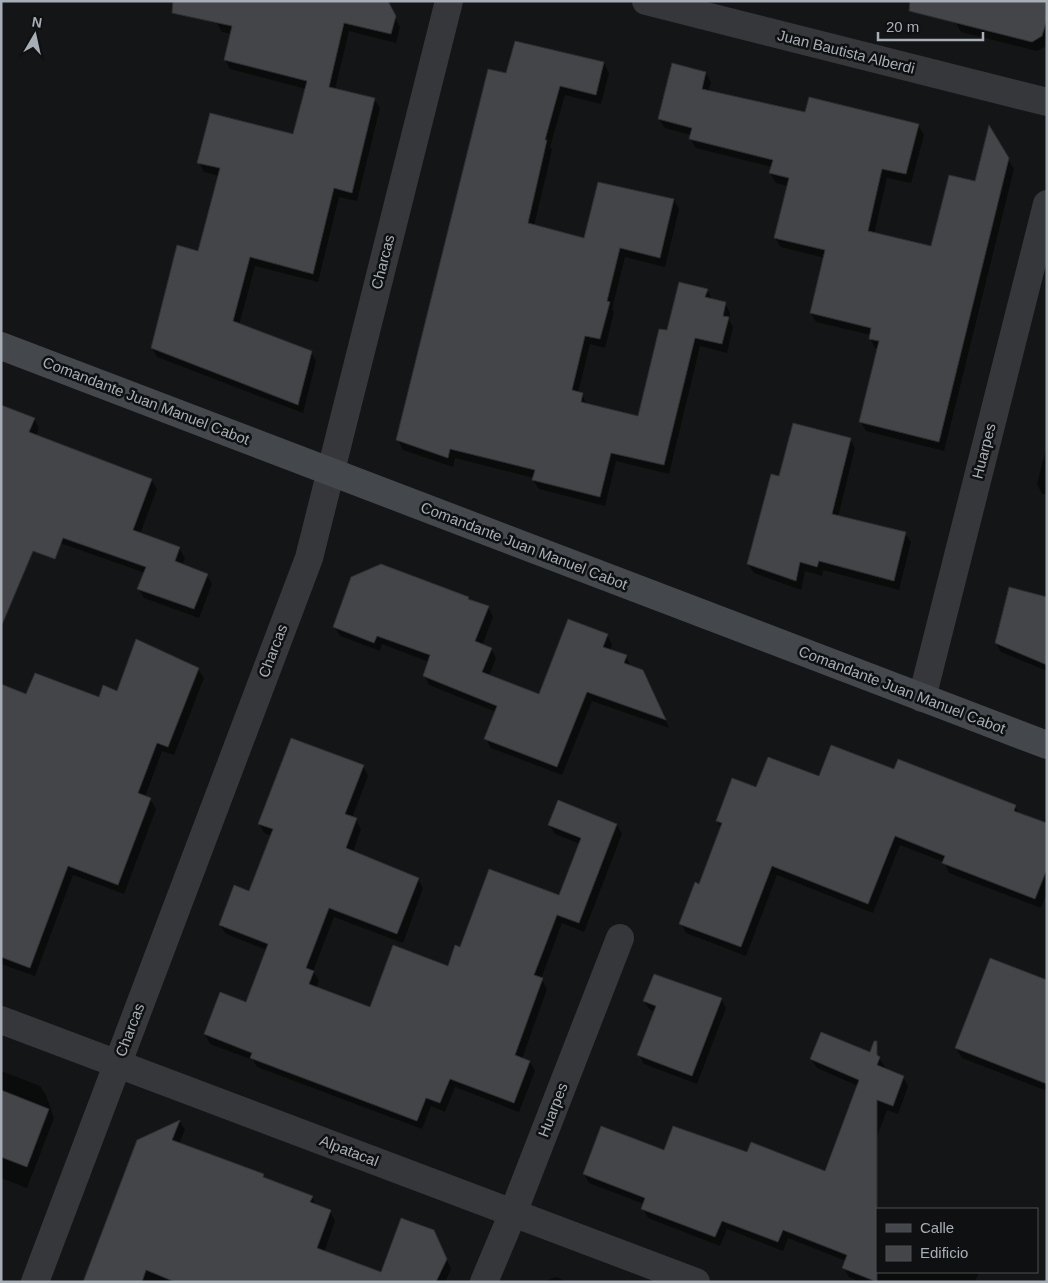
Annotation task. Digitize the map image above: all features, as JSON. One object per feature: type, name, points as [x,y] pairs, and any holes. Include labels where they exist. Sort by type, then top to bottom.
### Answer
[{"type":"main road","name":"Comandante Juan Manuel Cabot","points":[[1,346],[1047,745]]},
{"type":"street","name":"Charcas","points":[[34,1282],[309,558],[449,1]]},
{"type":"street","name":"Juan Bautista Alberdi","points":[[646,1],[1047,102]]},
{"type":"street","name":"Huarpes","points":[[922,698],[1047,204]]},
{"type":"street","name":"Huarpes","points":[[484,1282],[513,1213],[620,938]]},
{"type":"street","name":"Alpatacal","points":[[1,1020],[696,1282]]},
{"type":"building","points":[[173,1],[388,1],[396,16],[391,34],[344,23],[329,87],[375,98],[352,193],[334,188],[313,274],[250,257],[233,321],[312,351],[298,405],[151,348],[177,245],[198,251],[220,168],[197,163],[210,113],[293,134],[307,81],[224,60],[232,26],[172,13]]},
{"type":"building","points":[[910,1],[1047,1],[1047,19],[1042,36],[1032,42],[909,11]]},
{"type":"building","points":[[515,41],[604,62],[596,95],[560,86],[545,140],[547,140],[528,223],[584,238],[598,182],[674,199],[660,258],[620,248],[607,301],[610,302],[600,339],[585,336],[572,390],[583,393],[581,402],[638,416],[659,329],[667,330],[679,282],[708,289],[705,297],[726,302],[723,316],[729,317],[722,344],[695,338],[664,465],[611,453],[600,497],[532,480],[535,470],[450,449],[448,458],[396,440],[488,69],[506,73]]},
{"type":"building","points":[[672,63],[706,72],[702,89],[805,112],[809,97],[919,124],[906,174],[882,169],[868,231],[931,246],[949,175],[975,181],[989,125],[1009,158],[939,442],[859,422],[879,341],[869,339],[871,328],[810,313],[825,250],[774,238],[789,178],[769,173],[773,160],[689,139],[692,128],[658,119]]},
{"type":"building","points":[[1,405],[35,418],[29,432],[152,479],[133,530],[180,547],[175,561],[208,574],[194,609],[137,589],[146,567],[63,538],[55,559],[33,551],[1,627]]},
{"type":"building","points":[[793,423],[851,438],[832,514],[906,532],[894,581],[819,561],[817,567],[800,562],[796,581],[747,564],[771,474],[779,476]]},
{"type":"building","points":[[381,564],[489,606],[475,641],[492,648],[482,672],[539,694],[568,619],[608,634],[603,647],[627,655],[624,663],[643,670],[666,720],[587,692],[557,767],[484,739],[497,706],[423,676],[430,655],[377,636],[374,643],[333,627],[351,577]]},
{"type":"building","points":[[1009,587],[1047,597],[1047,665],[995,643]]},
{"type":"building","points":[[136,639],[199,668],[168,747],[157,743],[138,793],[151,798],[118,885],[68,866],[30,968],[1,957],[1,684],[26,694],[35,673],[99,697],[103,685],[117,691]]},
{"type":"building","points":[[291,738],[364,765],[345,814],[357,818],[346,848],[419,878],[397,934],[329,908],[306,968],[314,971],[309,984],[370,1007],[393,945],[448,966],[455,945],[460,947],[489,869],[559,895],[581,838],[548,825],[558,800],[617,824],[579,923],[557,915],[534,975],[543,978],[515,1055],[530,1061],[514,1103],[450,1079],[440,1103],[426,1098],[417,1121],[250,1058],[252,1053],[204,1034],[220,992],[246,1002],[268,944],[219,925],[234,885],[249,891],[273,829],[258,824]]},
{"type":"building","points":[[831,745],[894,769],[898,759],[1016,805],[1014,811],[1047,823],[1047,869],[1035,899],[942,863],[945,856],[895,836],[868,904],[772,866],[741,947],[679,924],[695,882],[699,884],[722,823],[716,821],[732,778],[756,787],[768,757],[819,776]]},
{"type":"building","points":[[990,958],[1047,980],[1047,1084],[955,1048]]},
{"type":"building","points":[[654,974],[722,998],[692,1076],[637,1055],[656,1006],[643,1001]]},
{"type":"building","points":[[821,1032],[870,1052],[874,1041],[877,1041],[877,1055],[880,1057],[877,1065],[904,1076],[893,1106],[877,1100],[877,1282],[842,1268],[847,1255],[783,1230],[778,1242],[722,1221],[715,1237],[641,1209],[645,1198],[583,1174],[601,1126],[664,1150],[673,1126],[747,1152],[751,1142],[825,1171],[859,1080],[810,1059]]},
{"type":"building","points":[[1,1090],[49,1109],[27,1167],[1,1157]]},
{"type":"building","points":[[180,1120],[172,1140],[264,1174],[263,1177],[313,1196],[310,1202],[331,1210],[317,1248],[381,1272],[401,1218],[434,1230],[447,1259],[436,1282],[175,1282],[146,1270],[142,1282],[83,1282],[137,1140]]}]
